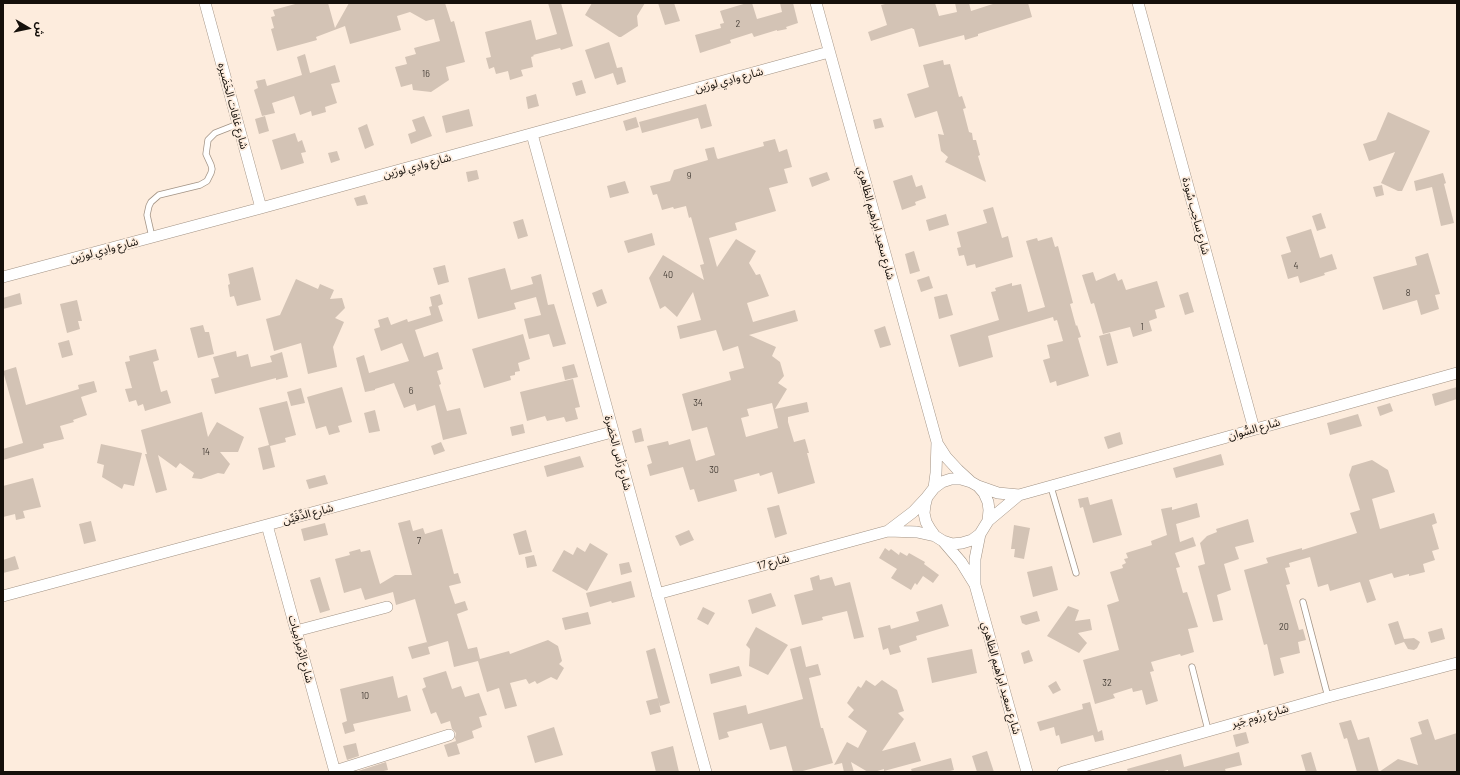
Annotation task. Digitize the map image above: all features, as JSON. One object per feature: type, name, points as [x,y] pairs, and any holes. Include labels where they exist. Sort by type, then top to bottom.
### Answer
[{"type":"street","name":"شارع غافات الخَضَيره","points":[[205,3],[261,208]]},
{"type":"street","name":"شارع سعيد ابراهيم الظاهري","points":[[816,3],[937,442],[946,457],[974,484]]},
{"type":"street","name":"شارع ساحِب سُودة","points":[[1138,3],[1254,429]]},
{"type":"street","name":"شارع وادِي لورَين","points":[[3,277],[261,208],[829,52]]},
{"type":"street","name":"شارع رَأس الحَضرة","points":[[532,134],[612,432],[706,772]]},
{"type":"street","name":"شارع السُّوان","points":[[974,484],[998,493],[1020,495],[1457,373]]},
{"type":"street","name":"شارع الدِّفَيِّن","points":[[3,596],[612,432]]},
{"type":"street","name":"شارع سعيد ابراهيم الظاهري","points":[[931,492],[936,465],[937,442]]},
{"type":"street","points":[[951,479],[961,479],[974,484],[984,493],[988,502],[989,510],[988,521],[980,534],[972,540],[952,544],[939,538],[930,529],[924,513],[931,492],[942,482],[951,479]]},
{"type":"street","name":"شارع 17","points":[[888,531],[913,512],[931,492]]},
{"type":"street","name":"شارع السُّوان","points":[[988,521],[1020,495]]},
{"type":"street","name":"شارع الرَّمرامِيات","points":[[267,525],[335,771]]},
{"type":"street","name":"شارع 17","points":[[657,594],[888,531],[907,531],[939,538]]},
{"type":"street","name":"شارع سعيد ابراهيم الظاهري","points":[[980,534],[975,559],[975,585],[1027,772]]},
{"type":"street","name":"شارع سعيد ابراهيم الظاهري","points":[[939,538],[961,562],[975,585]]},
{"type":"street","points":[[296,631],[387,608]]},
{"type":"street","name":"شارع رِزُوم جَبِر","points":[[1063,772],[1208,730],[1457,663]]},
{"type":"street","points":[[335,771],[449,735]]},
{"type":"lane","points":[[152,237],[147,215],[151,202],[159,195],[200,185],[207,181],[212,169],[212,165],[206,154],[208,140],[215,133],[238,124]]},
{"type":"lane","points":[[1051,487],[1076,573]]},
{"type":"lane","points":[[1303,602],[1328,697]]},
{"type":"lane","points":[[1192,667],[1208,730]]},
{"type":"building","points":[[299,3],[328,3],[335,28],[349,3],[445,3],[451,22],[454,21],[465,62],[446,67],[449,80],[431,92],[413,90],[412,84],[401,87],[395,67],[407,64],[405,57],[416,54],[414,48],[440,41],[434,19],[426,21],[410,12],[397,16],[401,30],[350,44],[345,26],[316,37],[317,40],[277,51],[271,29],[274,28],[271,17],[275,16],[273,10]]},
{"type":"building","points":[[548,3],[561,3],[573,46],[561,50],[560,48],[533,55],[534,56],[531,57],[533,67],[521,70],[523,76],[510,80],[508,71],[496,74],[494,67],[489,69],[486,58],[491,57],[485,32],[531,20],[536,40],[557,34]]},
{"type":"building","points":[[592,3],[645,3],[637,16],[638,26],[619,37],[585,15]]},
{"type":"building","points":[[658,3],[674,3],[680,21],[665,25]]},
{"type":"building","points":[[747,3],[752,3],[757,19],[782,12],[780,3],[793,3],[798,23],[786,27],[787,29],[777,30],[754,37],[752,33],[730,40],[731,43],[700,53],[695,35],[721,28],[720,24],[724,23],[720,11]]},
{"type":"building","points":[[889,3],[935,3],[939,16],[957,12],[955,3],[969,3],[971,11],[996,3],[1028,3],[1032,17],[978,34],[978,36],[965,40],[964,35],[919,47],[914,29],[912,28],[871,41],[868,32],[887,25],[881,5]]},
{"type":"building","points":[[609,42],[617,68],[622,67],[626,82],[617,85],[613,73],[595,79],[585,50]]},
{"type":"building","points":[[305,54],[310,73],[335,65],[340,82],[331,84],[337,103],[325,107],[326,112],[312,116],[311,111],[300,115],[294,96],[272,103],[275,113],[262,116],[254,90],[258,88],[256,81],[265,79],[267,86],[302,75],[297,57]]},
{"type":"building","points":[[943,60],[944,65],[950,64],[959,97],[962,96],[966,108],[963,109],[969,132],[972,133],[973,140],[976,140],[980,155],[978,156],[986,182],[945,162],[948,157],[941,151],[938,134],[944,135],[937,111],[915,118],[907,94],[929,87],[923,65]]},
{"type":"building","points":[[582,80],[586,93],[576,96],[572,83]]},
{"type":"building","points":[[536,94],[539,106],[528,109],[526,97]]},
{"type":"building","points":[[706,104],[712,126],[701,129],[698,118],[642,133],[639,122]]},
{"type":"building","points":[[469,109],[473,126],[446,133],[442,116]]},
{"type":"building","points":[[1388,112],[1430,131],[1402,191],[1398,191],[1381,183],[1395,152],[1369,161],[1363,144],[1376,140]]},
{"type":"building","points":[[265,116],[269,131],[259,134],[255,119]]},
{"type":"building","points":[[424,116],[432,136],[411,144],[408,134],[416,131],[412,120]]},
{"type":"building","points":[[636,117],[639,127],[626,131],[623,121]]},
{"type":"building","points":[[881,118],[884,127],[875,129],[873,120]]},
{"type":"building","points":[[367,124],[374,145],[365,149],[358,128]]},
{"type":"building","points":[[295,133],[298,142],[302,140],[306,152],[301,153],[304,163],[281,170],[272,140]]},
{"type":"building","points":[[775,139],[779,152],[787,149],[792,167],[784,169],[788,183],[769,188],[776,211],[735,223],[737,230],[709,238],[717,267],[736,239],[756,251],[749,263],[756,275],[760,274],[769,296],[747,303],[753,322],[795,310],[798,321],[749,335],[776,347],[772,356],[780,362],[784,376],[778,383],[787,389],[775,409],[807,402],[809,412],[788,417],[788,422],[794,442],[805,439],[815,483],[778,494],[772,472],[760,476],[759,473],[734,480],[737,491],[698,502],[694,489],[690,490],[683,467],[650,476],[647,465],[652,463],[647,446],[668,441],[669,445],[690,439],[696,461],[715,455],[707,427],[692,431],[682,394],[731,380],[729,372],[744,368],[738,346],[723,351],[716,330],[680,339],[677,326],[701,320],[693,292],[677,317],[665,306],[660,309],[649,278],[663,255],[704,280],[700,265],[704,264],[691,217],[689,218],[686,206],[662,210],[657,194],[653,195],[650,186],[670,181],[674,170],[708,160],[705,149],[714,147],[718,159],[764,146],[763,142]],"holes":[[[772,403],[778,428],[746,437],[741,418],[749,416],[747,409]]]},
{"type":"building","points":[[337,151],[340,160],[331,163],[328,153]]},
{"type":"building","points":[[477,170],[479,179],[468,182],[466,172]]},
{"type":"building","points":[[827,172],[830,180],[812,187],[809,178]]},
{"type":"building","points":[[1443,173],[1446,183],[1444,184],[1454,223],[1441,226],[1432,187],[1416,191],[1414,181]]},
{"type":"building","points":[[912,175],[916,187],[922,185],[926,198],[915,202],[916,205],[902,210],[893,181]]},
{"type":"building","points":[[625,181],[629,193],[610,198],[607,186]]},
{"type":"building","points":[[1382,185],[1384,195],[1376,197],[1373,187]]},
{"type":"building","points":[[365,195],[368,204],[357,206],[354,198]]},
{"type":"building","points":[[993,207],[1002,238],[1008,236],[1013,257],[976,268],[975,264],[967,266],[964,255],[959,256],[957,248],[961,247],[957,232],[987,223],[983,210]]},
{"type":"building","points":[[1321,213],[1326,228],[1317,231],[1312,216]]},
{"type":"building","points":[[946,214],[949,225],[929,231],[926,220]]},
{"type":"building","points":[[523,219],[528,236],[518,239],[513,222]]},
{"type":"building","points":[[1311,229],[1320,258],[1332,254],[1337,269],[1324,273],[1325,275],[1300,283],[1298,276],[1288,279],[1281,255],[1291,252],[1286,237]]},
{"type":"building","points":[[652,233],[655,245],[628,253],[624,241]]},
{"type":"building","points":[[1052,237],[1055,247],[1058,246],[1073,303],[1070,304],[1076,326],[1077,325],[1081,337],[1078,338],[1089,376],[1057,386],[1056,381],[1050,383],[1043,360],[1050,358],[1047,345],[1063,341],[1057,320],[1054,321],[1053,317],[988,336],[993,357],[959,367],[950,335],[999,320],[991,292],[996,291],[995,288],[1012,283],[1012,286],[1021,284],[1028,312],[1045,307],[1026,241],[1037,238],[1038,241]]},
{"type":"building","points":[[914,251],[920,271],[910,274],[905,254]]},
{"type":"building","points":[[1428,253],[1440,294],[1435,295],[1439,309],[1421,315],[1417,300],[1383,310],[1373,277],[1417,265],[1415,257]]},
{"type":"building","points":[[445,265],[449,282],[438,285],[433,268]]},
{"type":"building","points":[[253,267],[261,300],[237,306],[234,296],[230,297],[228,274]]},
{"type":"building","points":[[505,268],[511,290],[533,284],[531,277],[541,274],[548,305],[554,304],[566,344],[553,347],[549,334],[529,339],[524,319],[541,315],[536,297],[514,303],[516,309],[478,319],[468,278]]},
{"type":"building","points":[[1093,272],[1096,281],[1115,273],[1118,281],[1122,279],[1126,290],[1157,281],[1165,307],[1155,310],[1157,318],[1149,321],[1152,331],[1133,337],[1130,327],[1103,334],[1094,303],[1091,304],[1082,275]]},
{"type":"building","points":[[929,276],[933,288],[921,292],[917,280]]},
{"type":"building","points":[[296,279],[318,289],[320,284],[334,290],[330,299],[342,298],[345,308],[335,318],[344,322],[333,347],[337,367],[308,374],[301,343],[274,351],[266,319],[280,315]]},
{"type":"building","points":[[602,289],[607,303],[597,307],[592,293]]},
{"type":"building","points":[[1188,292],[1194,312],[1185,315],[1179,295]]},
{"type":"building","points":[[20,293],[22,304],[3,309],[3,298]]},
{"type":"building","points":[[440,294],[443,304],[438,306],[443,321],[415,330],[424,357],[438,352],[443,369],[437,371],[441,384],[439,385],[447,411],[460,408],[467,434],[443,440],[435,405],[417,411],[415,404],[404,408],[394,383],[365,392],[356,358],[364,355],[369,373],[409,361],[402,343],[381,351],[374,329],[380,327],[378,320],[388,317],[391,325],[407,319],[408,322],[431,315],[429,307],[432,306],[430,297]]},
{"type":"building","points":[[947,294],[953,315],[939,319],[934,297]]},
{"type":"building","points":[[77,300],[82,321],[78,321],[80,329],[67,333],[60,304]]},
{"type":"building","points":[[203,325],[205,332],[209,332],[214,354],[198,358],[190,328]]},
{"type":"building","points":[[885,326],[891,345],[880,348],[874,330]]},
{"type":"building","points":[[1110,333],[1118,363],[1107,366],[1099,336]]},
{"type":"building","points":[[523,334],[530,359],[518,363],[520,371],[515,372],[515,375],[510,376],[511,380],[484,388],[472,349]]},
{"type":"building","points":[[69,340],[73,355],[62,358],[58,343]]},
{"type":"building","points":[[156,349],[159,360],[153,362],[161,392],[167,390],[171,403],[145,411],[143,404],[138,406],[136,400],[129,402],[125,389],[132,388],[125,362],[130,361],[129,356]]},
{"type":"building","points":[[236,351],[237,357],[248,354],[251,367],[272,362],[270,356],[282,352],[288,377],[276,380],[276,378],[215,394],[211,379],[219,377],[213,357]]},
{"type":"building","points":[[574,364],[578,377],[565,380],[562,367]]},
{"type":"building","points":[[16,367],[26,405],[79,389],[78,385],[94,381],[97,392],[81,397],[87,415],[73,420],[74,422],[60,426],[64,439],[43,444],[44,448],[3,460],[3,449],[23,443],[3,371]]},
{"type":"building","points":[[573,379],[580,407],[575,408],[578,419],[566,422],[564,417],[547,421],[545,416],[527,421],[520,392]]},
{"type":"building","points":[[342,387],[352,422],[338,426],[340,432],[329,435],[326,426],[316,429],[307,397]]},
{"type":"building","points":[[1457,387],[1457,399],[1435,406],[1432,394]]},
{"type":"building","points":[[301,388],[305,403],[291,406],[287,392]]},
{"type":"building","points":[[287,401],[296,435],[285,438],[286,442],[270,446],[275,467],[263,470],[258,448],[269,445],[259,408]]},
{"type":"building","points":[[1390,403],[1393,411],[1380,416],[1377,407]]},
{"type":"building","points":[[375,410],[380,431],[369,433],[364,413]]},
{"type":"building","points":[[202,412],[208,437],[217,422],[244,437],[238,452],[220,452],[230,464],[224,474],[218,473],[201,479],[192,478],[194,473],[180,463],[176,468],[158,455],[167,490],[156,493],[145,454],[147,454],[141,430]]},
{"type":"building","points":[[1358,414],[1362,426],[1330,435],[1327,423]]},
{"type":"building","points":[[523,424],[525,433],[512,436],[510,427]]},
{"type":"building","points":[[641,428],[644,441],[635,443],[632,431]]},
{"type":"building","points":[[1120,432],[1123,444],[1108,449],[1104,437]]},
{"type":"building","points":[[441,442],[445,451],[434,455],[431,446]]},
{"type":"building","points":[[101,444],[142,453],[134,486],[124,484],[122,489],[102,477],[104,465],[97,463]]},
{"type":"building","points":[[1221,454],[1224,465],[1176,478],[1173,468]]},
{"type":"building","points":[[580,456],[584,467],[547,477],[544,466]]},
{"type":"building","points":[[1372,460],[1388,470],[1395,492],[1372,499],[1380,529],[1434,513],[1437,523],[1432,525],[1439,549],[1432,551],[1435,560],[1423,564],[1425,572],[1394,578],[1392,573],[1369,580],[1376,600],[1367,603],[1360,582],[1330,591],[1328,584],[1318,587],[1310,557],[1289,563],[1290,567],[1285,568],[1290,584],[1286,585],[1299,630],[1303,629],[1306,640],[1298,642],[1300,653],[1280,658],[1284,673],[1274,676],[1267,644],[1264,645],[1244,570],[1268,563],[1266,558],[1302,548],[1302,550],[1357,533],[1350,513],[1360,510],[1349,475],[1352,466]]},
{"type":"building","points":[[325,475],[328,484],[309,489],[306,480]]},
{"type":"building","points":[[33,478],[41,507],[23,511],[25,518],[16,520],[15,514],[3,517],[3,486]]},
{"type":"building","points":[[1088,497],[1090,505],[1112,499],[1122,535],[1093,543],[1083,507],[1080,508],[1078,499]]},
{"type":"building","points":[[1197,503],[1200,517],[1176,524],[1180,542],[1193,537],[1196,546],[1175,553],[1180,567],[1176,568],[1183,593],[1187,592],[1198,627],[1188,629],[1194,652],[1181,656],[1180,654],[1151,662],[1154,671],[1150,672],[1158,701],[1146,705],[1142,690],[1133,692],[1132,688],[1113,694],[1115,698],[1095,704],[1083,660],[1119,650],[1107,605],[1119,601],[1110,572],[1123,568],[1122,565],[1126,563],[1124,559],[1128,558],[1126,553],[1152,545],[1151,541],[1167,535],[1161,509],[1172,507],[1172,510]]},
{"type":"building","points":[[779,505],[787,534],[775,538],[767,508]]},
{"type":"building","points":[[1248,519],[1254,542],[1235,547],[1239,559],[1224,564],[1231,590],[1217,595],[1223,620],[1213,622],[1198,566],[1205,564],[1200,543],[1207,536],[1217,532],[1216,529]]},
{"type":"building","points":[[410,520],[413,531],[423,528],[425,534],[442,529],[454,574],[458,573],[461,583],[449,586],[455,604],[465,601],[468,610],[457,614],[468,649],[477,647],[480,659],[509,651],[510,654],[548,640],[558,646],[562,661],[559,664],[564,668],[557,680],[551,677],[537,684],[535,681],[529,684],[526,679],[510,683],[517,706],[505,709],[499,688],[487,692],[478,661],[454,667],[448,641],[428,647],[430,654],[412,659],[408,647],[427,642],[415,599],[396,605],[393,592],[365,600],[361,588],[344,593],[335,559],[350,555],[349,552],[360,549],[361,552],[370,550],[380,584],[395,575],[412,575],[398,523]]},
{"type":"building","points":[[91,521],[96,541],[84,544],[79,524]]},
{"type":"building","points":[[325,523],[328,535],[304,541],[301,529]]},
{"type":"building","points":[[1014,525],[1030,528],[1024,559],[1014,557],[1015,549],[1011,549]]},
{"type":"building","points":[[526,530],[532,552],[519,555],[513,534]]},
{"type":"building","points":[[689,530],[694,540],[680,546],[675,536]]},
{"type":"building","points":[[590,543],[608,554],[587,591],[552,571],[564,550],[573,555],[577,547],[585,552]]},
{"type":"building","points":[[885,548],[889,551],[891,549],[899,555],[900,552],[907,556],[909,553],[925,562],[924,564],[939,575],[933,583],[923,576],[917,585],[915,583],[911,590],[891,578],[897,569],[879,558]]},
{"type":"building","points":[[534,555],[537,566],[527,568],[525,557]]},
{"type":"building","points":[[15,556],[19,569],[3,573],[3,560]]},
{"type":"building","points":[[629,562],[632,572],[621,575],[619,564]]},
{"type":"building","points":[[1052,566],[1058,590],[1033,597],[1027,572]]},
{"type":"building","points":[[819,575],[820,580],[832,577],[835,586],[850,582],[864,637],[854,639],[847,611],[822,617],[823,620],[802,625],[794,595],[813,590],[810,578]]},
{"type":"building","points":[[320,577],[330,610],[320,613],[310,580]]},
{"type":"building","points":[[631,581],[635,597],[612,603],[611,601],[590,607],[586,593]]},
{"type":"building","points":[[771,593],[776,606],[752,614],[748,600]]},
{"type":"building","points":[[942,604],[949,626],[916,636],[917,640],[899,646],[901,652],[890,655],[888,648],[883,650],[878,628],[890,625],[891,629],[919,621],[916,612]]},
{"type":"building","points":[[1068,606],[1079,610],[1075,621],[1090,619],[1092,630],[1078,633],[1087,643],[1079,653],[1047,636]]},
{"type":"building","points":[[703,607],[715,613],[708,625],[697,619]]},
{"type":"building","points":[[1037,611],[1040,621],[1026,625],[1022,623],[1020,616]]},
{"type":"building","points":[[588,612],[591,624],[565,630],[562,618]]},
{"type":"building","points":[[1398,621],[1404,639],[1414,638],[1420,642],[1414,650],[1408,649],[1404,642],[1395,645],[1388,624]]},
{"type":"building","points":[[756,627],[788,645],[768,675],[749,666],[750,649],[746,645]]},
{"type":"building","points":[[1442,628],[1445,639],[1431,643],[1428,632]]},
{"type":"building","points":[[801,646],[806,667],[818,664],[821,675],[809,678],[821,728],[823,728],[833,763],[799,772],[793,772],[786,746],[770,750],[762,723],[727,732],[729,737],[719,740],[713,713],[746,705],[748,714],[803,699],[790,649]]},
{"type":"building","points":[[655,648],[670,703],[660,706],[646,651]]},
{"type":"building","points":[[972,649],[977,673],[932,683],[927,658]]},
{"type":"building","points":[[1029,650],[1033,661],[1024,664],[1021,653]]},
{"type":"building","points":[[739,666],[742,676],[711,684],[709,674]]},
{"type":"building","points":[[446,671],[452,689],[461,686],[465,697],[479,693],[487,715],[479,717],[482,727],[472,731],[474,738],[457,744],[455,738],[456,733],[452,729],[450,721],[441,724],[436,712],[431,714],[422,689],[426,687],[423,678]]},
{"type":"building","points":[[393,676],[398,698],[407,695],[411,711],[353,724],[355,731],[345,734],[342,723],[347,721],[340,689]]},
{"type":"building","points":[[866,680],[875,686],[882,680],[897,690],[904,711],[898,713],[904,719],[882,751],[915,742],[921,761],[884,771],[884,769],[874,772],[868,772],[851,762],[854,772],[844,772],[842,763],[834,765],[847,742],[858,748],[867,731],[848,717],[854,710],[847,703],[858,686],[861,688]]},
{"type":"building","points":[[1056,681],[1061,690],[1053,694],[1048,686]]},
{"type":"building","points":[[658,698],[661,712],[650,715],[646,701]]},
{"type":"building","points":[[1090,702],[1098,732],[1102,730],[1104,740],[1095,742],[1093,735],[1061,744],[1059,735],[1056,736],[1054,727],[1040,731],[1037,722],[1083,709],[1082,704]]},
{"type":"building","points":[[1428,719],[1435,740],[1457,733],[1457,772],[1379,772],[1398,759],[1418,765],[1410,738],[1422,734],[1418,722]]},
{"type":"building","points":[[1351,720],[1358,740],[1369,737],[1379,772],[1357,772],[1347,738],[1344,739],[1339,723]]},
{"type":"building","points":[[554,727],[563,755],[535,763],[527,736]]},
{"type":"building","points":[[1246,732],[1249,743],[1236,747],[1233,735]]},
{"type":"building","points":[[456,741],[460,754],[448,757],[444,745]]},
{"type":"building","points":[[356,743],[359,756],[347,760],[343,746]]},
{"type":"building","points":[[673,746],[679,772],[656,772],[651,752]]},
{"type":"building","points":[[987,751],[994,772],[977,772],[972,756]]},
{"type":"building","points":[[1239,752],[1242,765],[1225,769],[1226,772],[1168,772],[1168,770],[1160,772],[1128,772],[1127,769],[1181,754],[1184,767]]},
{"type":"building","points":[[1311,752],[1317,772],[1306,772],[1301,755]]},
{"type":"building","points":[[951,758],[954,770],[945,772],[912,772],[911,769]]},
{"type":"building","points":[[386,762],[388,770],[379,772],[355,772]]}]
